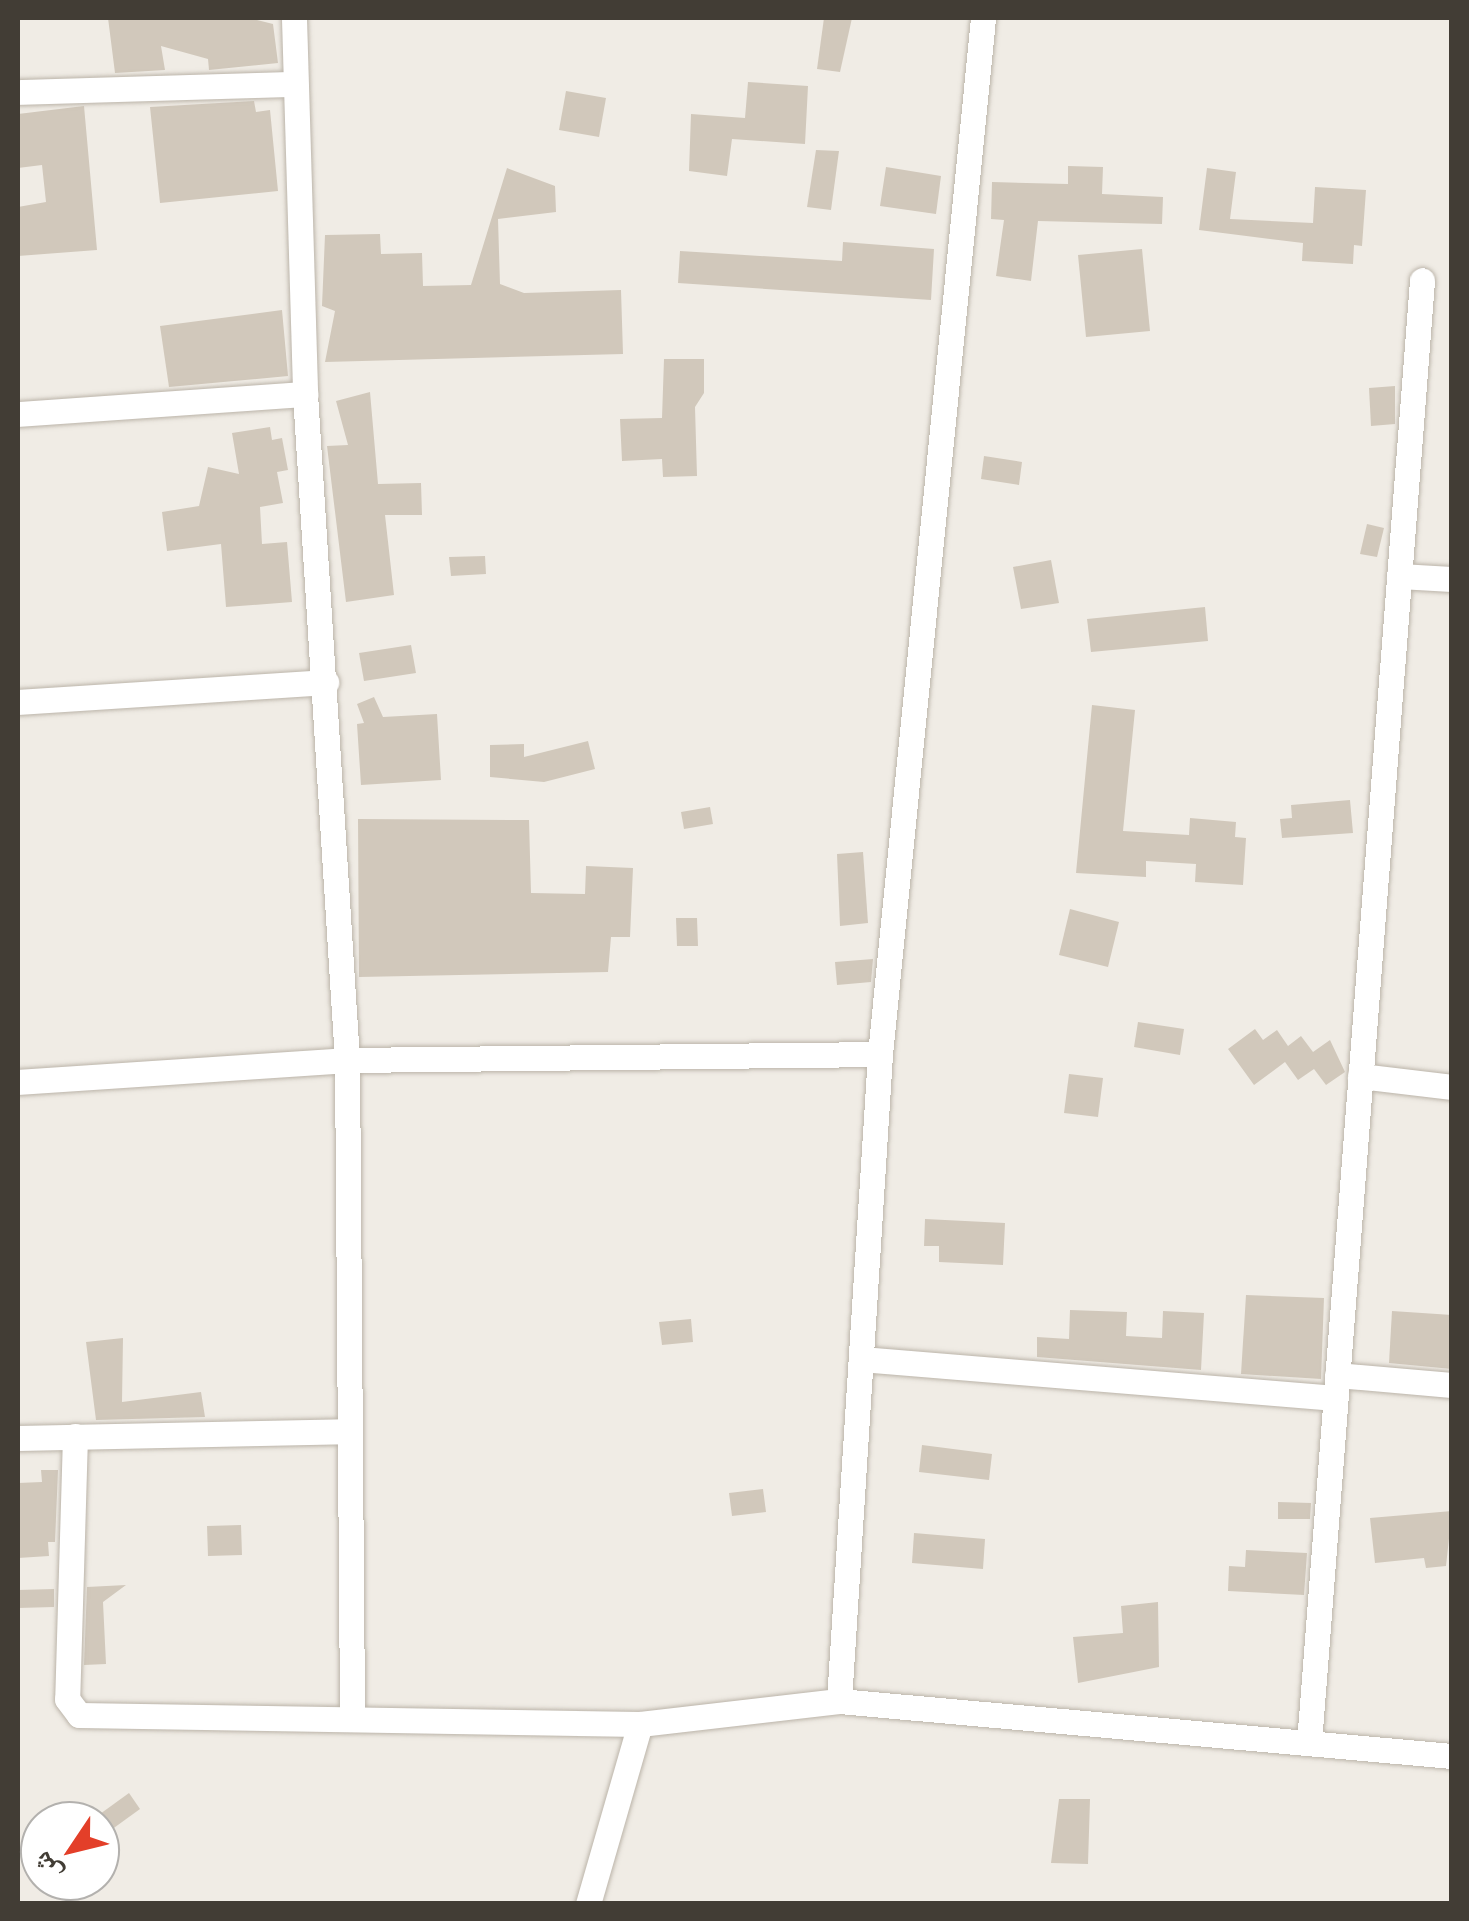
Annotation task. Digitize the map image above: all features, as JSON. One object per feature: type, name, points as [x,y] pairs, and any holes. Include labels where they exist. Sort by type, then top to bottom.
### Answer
[{"type":"street","points":[[294,18],[304,394],[326,682],[347,1060],[345,1431],[352,1714]]},
{"type":"street","points":[[838,1701],[880,1054],[983,18]]},
{"type":"street","points":[[18,92],[294,84]]},
{"type":"street","points":[[1309,1743],[1422,280]]},
{"type":"street","points":[[18,414],[304,394]]},
{"type":"street","points":[[1398,576],[1452,579]]},
{"type":"street","points":[[18,702],[326,682]]},
{"type":"street","points":[[18,1082],[347,1060],[880,1054]]},
{"type":"street","points":[[1360,1076],[1452,1087]]},
{"type":"street","points":[[860,1359],[1336,1386],[1452,1386]]},
{"type":"street","points":[[18,1438],[345,1431]]},
{"type":"street","points":[[75,1436],[72,1709],[640,1724],[838,1701],[1452,1756]]},
{"type":"street","points":[[588,1904],[640,1724]]},
{"type":"building","points":[[108,18],[257,20],[273,24],[278,63],[209,70],[208,59],[161,46],[165,70],[115,73]]},
{"type":"building","points":[[824,18],[852,18],[840,72],[817,69]]},
{"type":"building","points":[[748,82],[808,86],[805,144],[732,139],[727,176],[689,171],[691,114],[745,118]]},
{"type":"building","points":[[566,91],[606,98],[599,137],[559,130]]},
{"type":"building","points":[[254,101],[256,112],[270,110],[278,191],[160,203],[150,107]]},
{"type":"building","points":[[84,106],[97,250],[18,256],[18,207],[46,202],[42,165],[18,168],[18,114]]},
{"type":"building","points":[[816,150],[839,151],[831,210],[807,207]]},
{"type":"building","points":[[1068,166],[1103,167],[1102,194],[1163,197],[1162,224],[1038,221],[1031,281],[996,276],[1004,220],[991,219],[992,182],[1068,184]]},
{"type":"building","points":[[886,167],[941,176],[936,214],[880,206]]},
{"type":"building","points":[[507,168],[555,186],[556,212],[498,219],[500,284],[524,293],[621,290],[623,354],[325,362],[335,311],[322,306],[325,235],[380,234],[381,254],[422,253],[423,286],[471,285]]},
{"type":"building","points":[[1207,168],[1236,172],[1230,219],[1313,223],[1315,187],[1366,190],[1362,246],[1354,245],[1353,264],[1302,261],[1303,243],[1199,230]]},
{"type":"building","points":[[843,242],[934,249],[931,300],[678,283],[680,251],[842,261]]},
{"type":"building","points":[[1142,249],[1150,331],[1086,337],[1078,255]]},
{"type":"building","points":[[282,310],[288,376],[169,387],[160,326]]},
{"type":"building","points":[[664,359],[704,359],[704,393],[695,407],[697,476],[663,477],[662,459],[622,461],[620,419],[662,418]]},
{"type":"building","points":[[1395,386],[1395,424],[1371,426],[1369,388]]},
{"type":"building","points":[[370,392],[378,484],[421,483],[422,515],[385,515],[394,595],[346,602],[327,446],[348,445],[336,401]]},
{"type":"building","points":[[270,427],[272,440],[282,438],[288,470],[277,472],[283,503],[260,507],[262,544],[287,542],[292,602],[226,607],[221,544],[167,551],[162,512],[199,506],[208,467],[239,474],[232,433]]},
{"type":"building","points":[[984,456],[1022,462],[1019,485],[981,479]]},
{"type":"building","points":[[1367,524],[1384,528],[1377,557],[1360,554]]},
{"type":"building","points":[[485,556],[486,574],[451,576],[449,557]]},
{"type":"building","points":[[1051,560],[1059,603],[1021,609],[1013,567]]},
{"type":"building","points":[[1205,607],[1208,641],[1091,652],[1087,619]]},
{"type":"building","points":[[411,645],[416,673],[364,681],[359,653]]},
{"type":"building","points":[[374,697],[383,717],[437,714],[441,780],[361,785],[357,724],[364,723],[357,704]]},
{"type":"building","points":[[1092,705],[1135,710],[1123,831],[1189,835],[1190,818],[1236,822],[1235,837],[1246,838],[1243,885],[1195,882],[1196,864],[1146,861],[1146,877],[1076,873]]},
{"type":"building","points":[[588,741],[595,769],[544,782],[490,777],[490,745],[524,744],[524,757]]},
{"type":"building","points":[[1350,800],[1353,833],[1282,838],[1280,819],[1292,818],[1291,805]]},
{"type":"building","points":[[710,807],[713,824],[684,829],[681,812]]},
{"type":"building","points":[[358,819],[529,820],[531,893],[585,894],[586,866],[633,868],[630,937],[611,937],[608,972],[359,977]]},
{"type":"building","points":[[863,852],[868,923],[840,926],[837,854]]},
{"type":"building","points":[[1070,909],[1119,922],[1108,967],[1059,955]]},
{"type":"building","points":[[676,918],[697,918],[698,946],[677,946]]},
{"type":"building","points":[[873,959],[871,982],[837,985],[835,962]]},
{"type":"building","points":[[1138,1022],[1184,1029],[1180,1055],[1134,1047]]},
{"type":"building","points":[[1255,1029],[1263,1040],[1277,1030],[1288,1046],[1301,1036],[1313,1052],[1330,1040],[1345,1072],[1326,1085],[1314,1069],[1298,1080],[1285,1062],[1254,1085],[1228,1049]]},
{"type":"building","points":[[1069,1074],[1103,1078],[1098,1117],[1064,1113]]},
{"type":"building","points":[[925,1219],[1005,1223],[1003,1265],[939,1262],[939,1246],[924,1246]]},
{"type":"building","points":[[1246,1295],[1324,1298],[1321,1379],[1241,1374]]},
{"type":"building","points":[[1070,1310],[1127,1312],[1126,1336],[1162,1338],[1163,1311],[1204,1313],[1201,1370],[1037,1357],[1037,1337],[1069,1339]]},
{"type":"building","points":[[1392,1311],[1452,1315],[1452,1369],[1389,1363]]},
{"type":"building","points":[[691,1319],[693,1342],[662,1345],[659,1322]]},
{"type":"building","points":[[123,1338],[122,1402],[201,1392],[205,1417],[96,1420],[86,1342]]},
{"type":"building","points":[[922,1445],[992,1454],[989,1480],[919,1472]]},
{"type":"building","points":[[41,1470],[58,1470],[55,1542],[48,1542],[49,1556],[18,1558],[18,1483],[42,1482]]},
{"type":"building","points":[[763,1489],[766,1512],[732,1516],[729,1493]]},
{"type":"building","points":[[1278,1502],[1311,1503],[1310,1519],[1278,1519]]},
{"type":"building","points":[[1452,1511],[1446,1566],[1426,1568],[1424,1558],[1375,1563],[1370,1518]]},
{"type":"building","points":[[241,1525],[242,1555],[208,1556],[207,1526]]},
{"type":"building","points":[[914,1533],[985,1539],[983,1569],[912,1563]]},
{"type":"building","points":[[1246,1550],[1307,1553],[1304,1595],[1228,1591],[1229,1566],[1245,1567]]},
{"type":"building","points":[[126,1585],[103,1602],[106,1664],[84,1665],[87,1587]]},
{"type":"building","points":[[54,1589],[54,1607],[18,1608],[18,1590]]},
{"type":"building","points":[[1158,1602],[1159,1667],[1078,1683],[1073,1637],[1123,1633],[1121,1606]]},
{"type":"building","points":[[129,1793],[140,1809],[120,1824],[118,1801]]},
{"type":"building","points":[[1059,1799],[1090,1799],[1088,1864],[1051,1863]]}]
